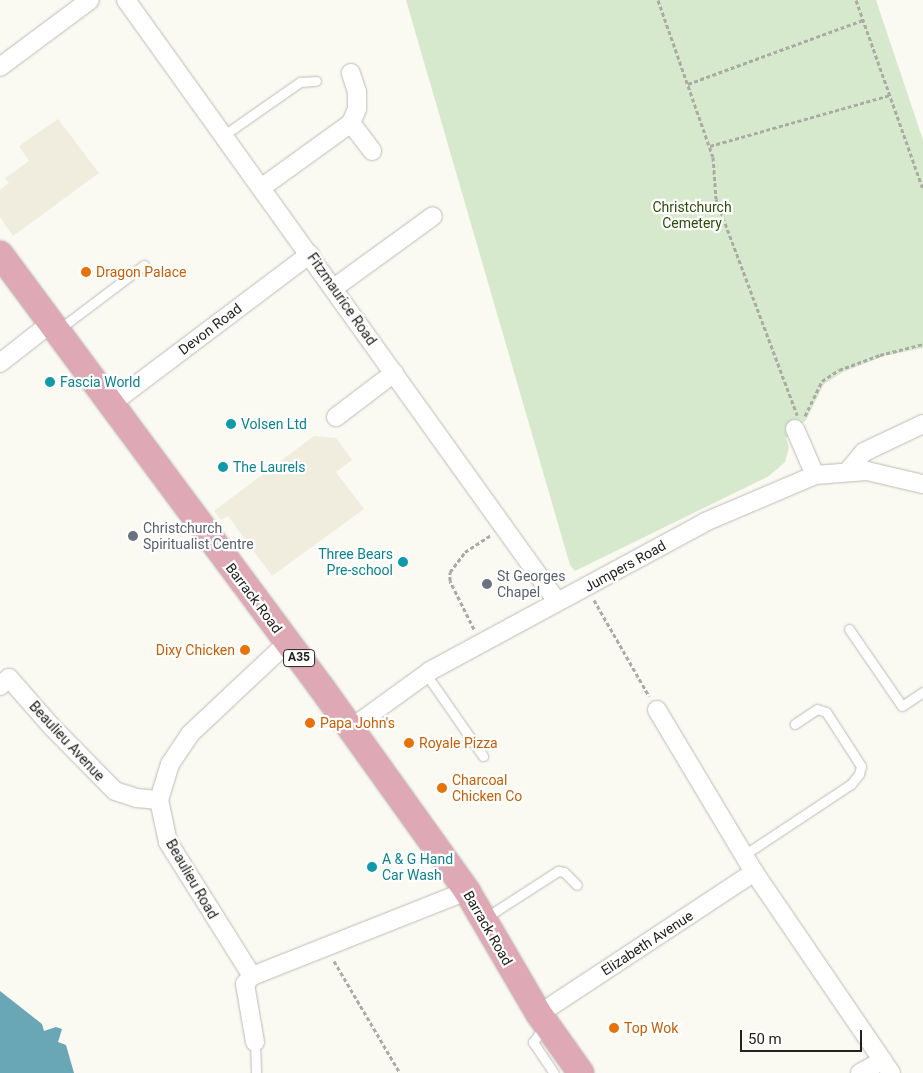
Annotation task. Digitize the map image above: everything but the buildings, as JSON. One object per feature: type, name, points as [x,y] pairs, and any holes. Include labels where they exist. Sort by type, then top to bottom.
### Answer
[{"type":"main road","name":"Barrack Road","points":[[0,254],[467,890],[542,1019],[581,1073]]},
{"type":"street","points":[[0,67],[90,0]]},
{"type":"street","name":"Fitzmaurice Road","points":[[126,0],[310,254],[556,600]]},
{"type":"street","points":[[261,188],[351,123],[357,109],[357,92],[351,72]]},
{"type":"street","points":[[351,123],[372,151]]},
{"type":"street","points":[[334,288],[432,216]]},
{"type":"street","name":"Devon Road","points":[[111,404],[310,254]]},
{"type":"street","points":[[0,363],[53,328]]},
{"type":"street","points":[[336,417],[394,373]]},
{"type":"street","points":[[848,471],[864,452],[923,424]]},
{"type":"street","points":[[795,429],[815,475]]},
{"type":"street","name":"Jumpers Road","points":[[350,729],[426,674],[556,600],[587,588],[705,522],[815,475],[866,471],[918,483]]},
{"type":"street","points":[[918,483],[923,498]]},
{"type":"street","name":"Beaulieu Road","points":[[252,976],[168,842],[160,800],[170,764],[190,734],[287,643]]},
{"type":"street","name":"Beaulieu Avenue","points":[[5,682],[115,791],[136,798],[160,800]]},
{"type":"street","points":[[657,710],[754,872],[887,1066],[860,1073]]},
{"type":"street","name":"Elizabeth Avenue","points":[[542,1019],[754,872]]},
{"type":"street","points":[[255,1042],[245,984],[252,976],[467,890]]},
{"type":"lane","points":[[224,135],[300,82],[316,81]]},
{"type":"lane","points":[[53,328],[144,265]]},
{"type":"lane","points":[[849,629],[902,706],[923,692]]},
{"type":"lane","points":[[426,674],[482,756]]},
{"type":"lane","points":[[744,855],[851,784],[859,774],[862,766],[826,712],[817,709],[795,724]]},
{"type":"lane","points":[[484,919],[558,871],[564,872],[577,886]]},
{"type":"lane","points":[[542,1019],[533,1042],[554,1073]]},
{"type":"lane","points":[[255,1042],[256,1073]]},
{"type":"path","points":[[658,0],[710,146],[716,199],[799,421],[810,409],[822,381],[839,370],[880,355],[923,344]]},
{"type":"path","points":[[856,0],[923,189]]},
{"type":"path","points":[[688,84],[863,20]]},
{"type":"path","points":[[710,146],[890,94]]},
{"type":"path","points":[[480,643],[450,581],[450,572],[465,552],[503,526]]},
{"type":"path","points":[[587,588],[657,710]]},
{"type":"path","points":[[324,946],[400,1073]]},
{"type":"shaded area","points":[[58,119],[99,173],[13,236],[0,217],[0,190],[9,183],[5,178],[29,161],[19,146]]},
{"type":"shaded area","points":[[314,436],[336,438],[352,460],[336,472],[364,509],[272,576],[228,516],[221,520],[214,511]]},
{"type":"green space","name":"Christchurch Cemetery","points":[[406,0],[876,0],[923,140],[923,348],[884,356],[843,372],[824,384],[806,420],[786,438],[789,447],[785,462],[769,476],[575,571],[570,565]]},
{"type":"water","points":[[0,991],[42,1024],[44,1031],[56,1027],[62,1029],[58,1042],[66,1045],[74,1073],[0,1073]]},
{"type":"place","name":"Dragon Palace","points":[[86,272]]},
{"type":"place","name":"Fascia World","points":[[50,382]]},
{"type":"place","name":"Volsen Ltd","points":[[231,424]]},
{"type":"place","name":"The Laurels","points":[[223,467]]},
{"type":"place","name":"Christchurch Spiritualist Centre","points":[[133,536]]},
{"type":"place","name":"Three Bears Pre-school","points":[[403,562]]},
{"type":"place","name":"St Georges Chapel","points":[[487,584]]},
{"type":"place","name":"Dixy Chicken","points":[[245,650]]},
{"type":"place","name":"Papa John's","points":[[310,723]]},
{"type":"place","name":"Royale Pizza","points":[[409,743]]},
{"type":"place","name":"Charcoal Chicken Co","points":[[442,788]]},
{"type":"place","name":"A & G Hand Car Wash","points":[[372,867]]},
{"type":"place","name":"Top Wok","points":[[614,1028]]}]
